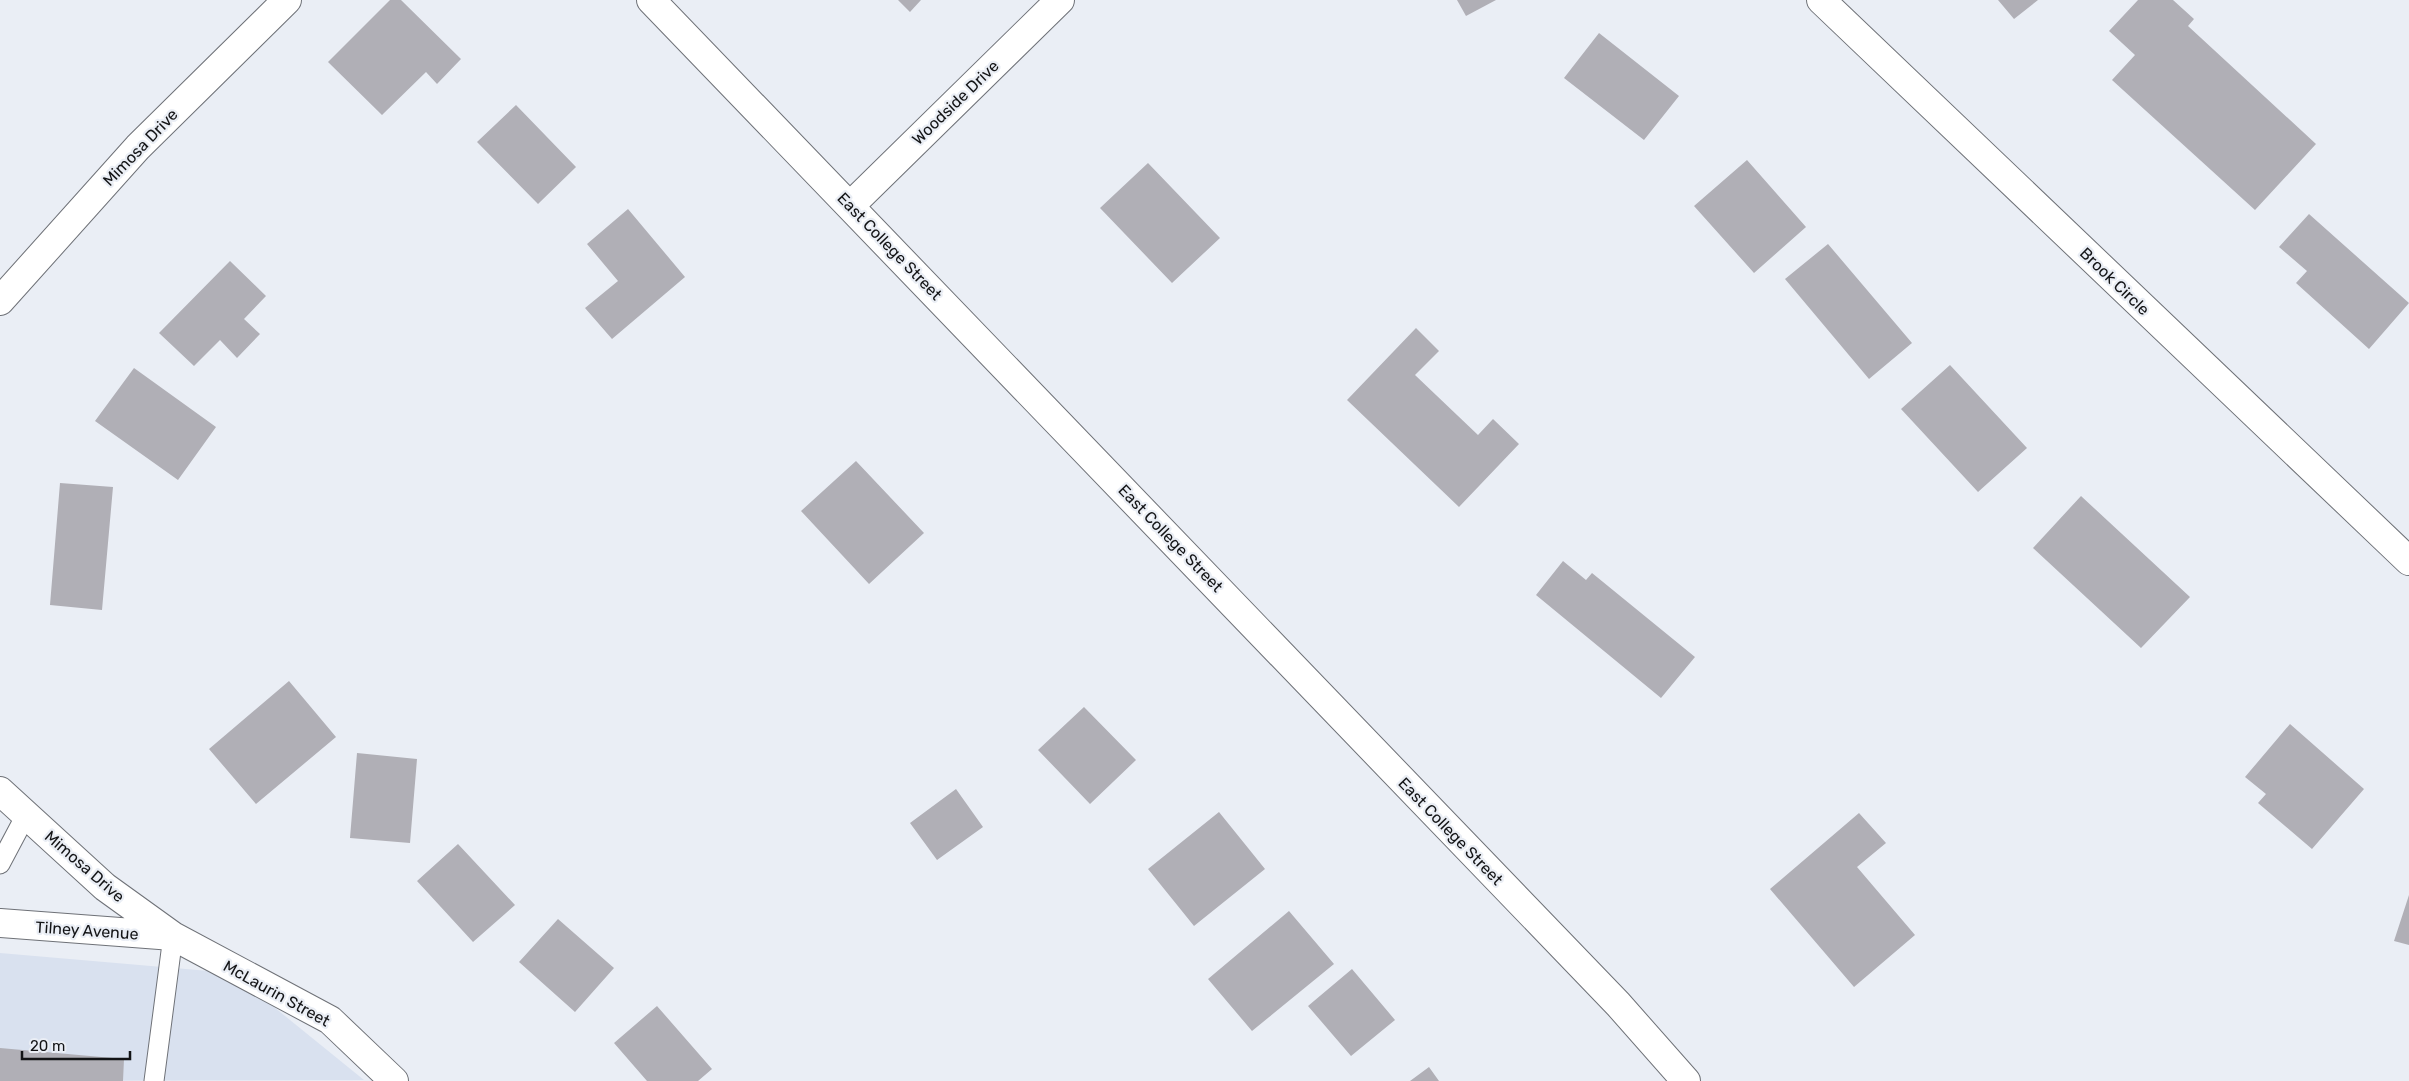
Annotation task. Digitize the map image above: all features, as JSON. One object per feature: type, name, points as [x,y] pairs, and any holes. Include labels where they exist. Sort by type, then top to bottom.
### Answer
[{"type":"street","name":"Mimosa Drive","points":[[0,301],[138,147],[287,0]]},
{"type":"street","name":"East College Street","points":[[651,0],[1611,997],[1686,1081]]},
{"type":"street","name":"Woodside Drive","points":[[850,205],[1060,0]]},
{"type":"street","name":"Brook Circle","points":[[1821,0],[2409,561]]},
{"type":"street","name":"Mimosa Drive","points":[[0,791],[105,887],[173,936]]},
{"type":"street","name":"Tilney Avenue","points":[[0,923],[173,936]]},
{"type":"street","name":"McLaurin Street","points":[[173,936],[330,1020],[394,1081]]},
{"type":"lane","points":[[0,864],[26,815]]},
{"type":"lane","points":[[154,1081],[173,936]]},
{"type":"shaded area","points":[[0,953],[232,973],[364,1080],[0,1081]]},
{"type":"building","points":[[390,0],[401,0],[461,59],[437,84],[426,72],[382,115],[328,62]]},
{"type":"building","points":[[898,0],[921,0],[910,12]]},
{"type":"building","points":[[1457,0],[1496,0],[1466,16]]},
{"type":"building","points":[[1998,0],[2038,0],[2014,19]]},
{"type":"building","points":[[2138,0],[2173,0],[2194,19],[2188,26],[2316,144],[2255,210],[2112,80],[2135,55],[2109,31]]},
{"type":"building","points":[[1599,33],[1679,96],[1644,140],[1564,78]]},
{"type":"building","points":[[516,105],[576,167],[538,204],[477,142]]},
{"type":"building","points":[[1747,160],[1806,227],[1754,273],[1694,206]]},
{"type":"building","points":[[1148,163],[1220,238],[1172,283],[1100,208]]},
{"type":"building","points":[[628,209],[685,277],[612,339],[585,308],[618,281],[587,244]]},
{"type":"building","points":[[2309,214],[2409,303],[2369,349],[2296,283],[2307,271],[2279,247]]},
{"type":"building","points":[[1828,244],[1912,343],[1869,379],[1785,279]]},
{"type":"building","points":[[230,261],[266,296],[244,319],[260,334],[237,358],[220,340],[194,366],[159,333]]},
{"type":"building","points":[[1416,328],[1439,351],[1415,375],[1478,435],[1493,419],[1519,444],[1459,507],[1347,400]]},
{"type":"building","points":[[1950,365],[2027,448],[1978,492],[1901,409]]},
{"type":"building","points":[[134,368],[216,427],[178,480],[95,421]]},
{"type":"building","points":[[856,461],[924,533],[869,584],[801,511]]},
{"type":"building","points":[[60,483],[113,487],[102,610],[50,605]]},
{"type":"building","points":[[2081,496],[2190,597],[2141,648],[2033,548]]},
{"type":"building","points":[[1563,561],[1586,580],[1592,573],[1695,657],[1661,698],[1536,595]]},
{"type":"building","points":[[289,681],[336,737],[256,804],[209,749]]},
{"type":"building","points":[[1084,707],[1136,760],[1090,804],[1038,750]]},
{"type":"building","points":[[2290,724],[2364,789],[2312,849],[2258,803],[2266,794],[2245,777]]},
{"type":"building","points":[[357,753],[417,759],[410,843],[350,838]]},
{"type":"building","points":[[956,789],[983,827],[937,860],[910,823]]},
{"type":"building","points":[[1219,812],[1265,869],[1194,926],[1148,869]]},
{"type":"building","points":[[1859,813],[1886,843],[1857,867],[1915,935],[1854,987],[1770,889]]},
{"type":"building","points":[[458,844],[515,905],[473,942],[417,881]]},
{"type":"building","points":[[2409,895],[2409,945],[2394,941]]},
{"type":"building","points":[[1289,911],[1334,964],[1252,1031],[1208,979]]},
{"type":"building","points":[[558,919],[614,968],[575,1012],[519,962]]},
{"type":"building","points":[[1352,969],[1395,1020],[1351,1056],[1308,1006]]},
{"type":"building","points":[[657,1006],[712,1069],[698,1081],[647,1081],[614,1043]]},
{"type":"building","points":[[0,1048],[124,1059],[123,1081],[0,1081]]},
{"type":"building","points":[[1429,1067],[1439,1081],[1410,1081]]}]
